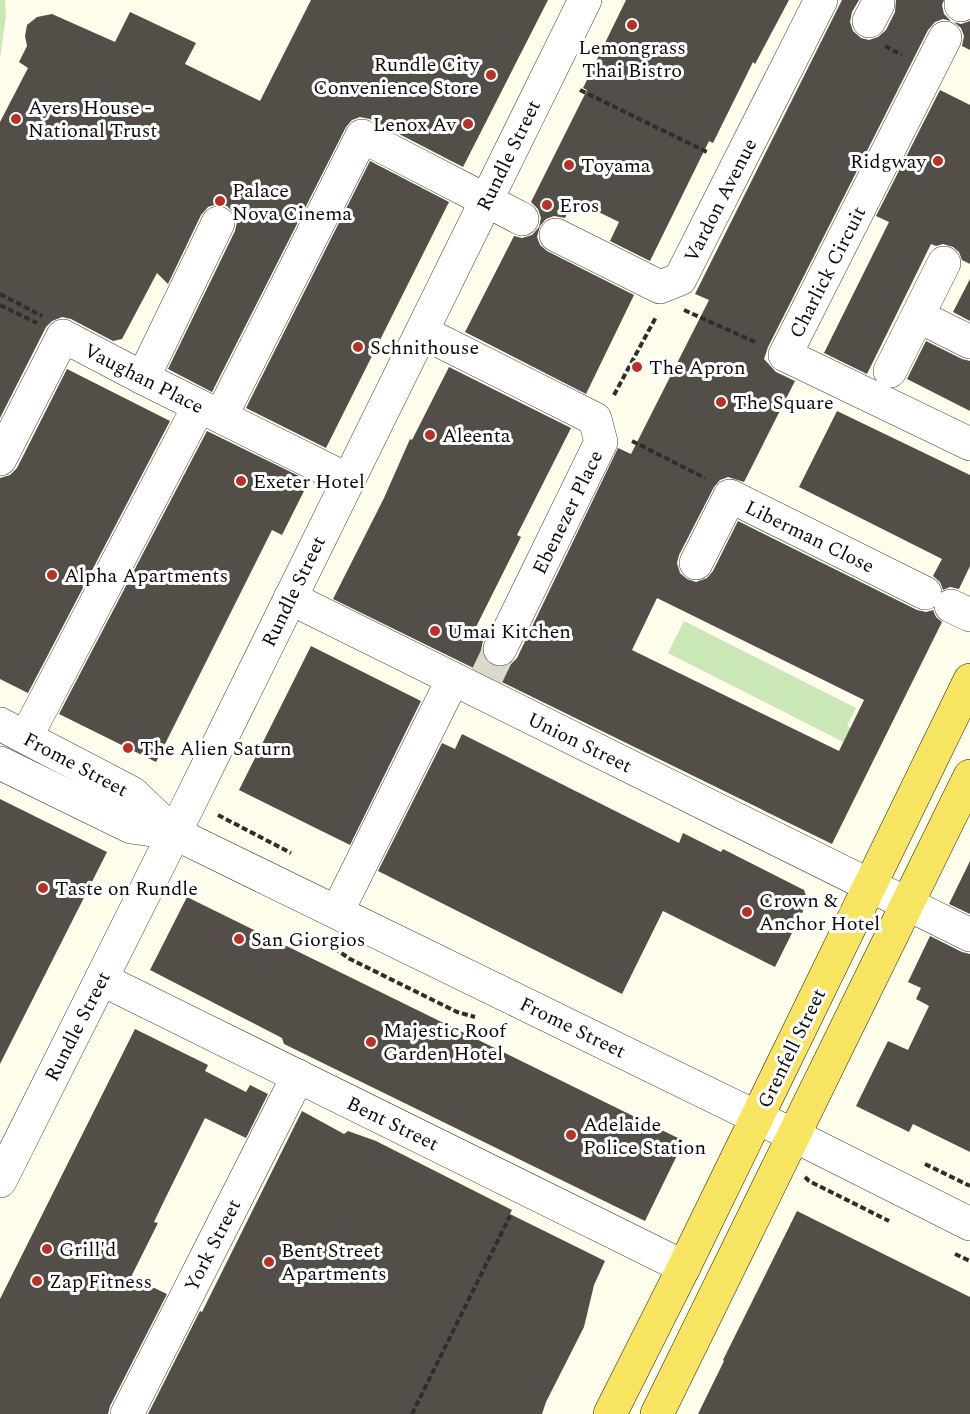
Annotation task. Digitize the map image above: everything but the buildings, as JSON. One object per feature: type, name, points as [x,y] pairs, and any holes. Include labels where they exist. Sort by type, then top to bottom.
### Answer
[{"type":"main road","name":"Grenfell Street","points":[[610,1414],[970,680]]},
{"type":"main road","points":[[657,1414],[970,776]]},
{"type":"street","name":"Rundle Street","points":[[0,1181],[585,0]]},
{"type":"street","name":"Vardon Avenue","points":[[662,294],[680,279],[821,0]]},
{"type":"street","name":"Charlick Circuit","points":[[945,38],[785,355],[970,444]]},
{"type":"street","points":[[13,730],[210,411],[362,136],[522,219]]},
{"type":"street","points":[[142,378],[218,223]]},
{"type":"street","points":[[556,236],[662,294]]},
{"type":"street","points":[[890,371],[944,263]]},
{"type":"street","points":[[918,316],[970,342]]},
{"type":"street","name":"Ebenezer Place","points":[[422,332],[595,419],[601,442],[500,649]]},
{"type":"street","name":"Vaughan Place","points":[[0,459],[57,333],[142,378],[348,480]]},
{"type":"street","name":"Liberman Close","points":[[696,563],[730,496],[949,604]]},
{"type":"street","name":"Union Street","points":[[290,598],[472,683],[970,934]]},
{"type":"street","points":[[337,912],[472,683]]},
{"type":"street","name":"Frome Street","points":[[13,730],[132,793],[174,833],[795,1136],[970,1224]]},
{"type":"street","name":"Frome Street","points":[[0,763],[131,827],[174,833]]},
{"type":"street","name":"Bent Street","points":[[101,979],[684,1267]]},
{"type":"street","name":"York Street","points":[[127,1414],[298,1076]]},
{"type":"path","points":[[580,90],[737,166]]},
{"type":"path","points":[[0,294],[55,323],[57,333]]},
{"type":"path","points":[[595,419],[607,409],[662,294],[785,355]]},
{"type":"path","points":[[0,305],[57,333]]},
{"type":"path","points":[[628,439],[709,480],[730,496]]},
{"type":"path","points":[[412,1414],[524,1188]]},
{"type":"green space","points":[[0,0],[5,0],[6,16],[0,59]]},
{"type":"green space","points":[[684,621],[856,708],[847,726],[878,742],[871,756],[668,653]]},
{"type":"tunnel","points":[[485,680],[500,649]]},
{"type":"place","name":"Lemongrass Thai Bistro","points":[[632,25]]},
{"type":"place","name":"Rundle City Convenience Store","points":[[491,75]]},
{"type":"place","name":"Ayers House - National Trust","points":[[16,119]]},
{"type":"place","name":"Lenox Av","points":[[468,124]]},
{"type":"place","name":"Ridgway","points":[[938,161]]},
{"type":"place","name":"Toyama","points":[[569,165]]},
{"type":"place","name":"Palace Nova Cinema","points":[[220,201]]},
{"type":"place","name":"Eros","points":[[547,205]]},
{"type":"place","name":"Schnithouse","points":[[358,347]]},
{"type":"place","name":"The Apron","points":[[637,367]]},
{"type":"place","name":"The Square","points":[[721,402]]},
{"type":"place","name":"Aleenta","points":[[430,435]]},
{"type":"place","name":"Exeter Hotel","points":[[241,481]]},
{"type":"place","name":"Alpha Apartments","points":[[52,575]]},
{"type":"place","name":"Umai Kitchen","points":[[435,631]]},
{"type":"place","name":"The Alien Saturn","points":[[128,748]]},
{"type":"place","name":"Taste on Rundle","points":[[43,888]]},
{"type":"place","name":"Crown & Anchor Hotel","points":[[747,912]]},
{"type":"place","name":"San Giorgios","points":[[239,939]]},
{"type":"place","name":"Majestic Roof Garden Hotel","points":[[371,1042]]},
{"type":"place","name":"Adelaide Police Station","points":[[571,1135]]},
{"type":"place","name":"Grill'd","points":[[47,1249]]},
{"type":"place","name":"Bent Street Apartments","points":[[269,1262]]},
{"type":"place","name":"Zap Fitness","points":[[37,1281]]}]
